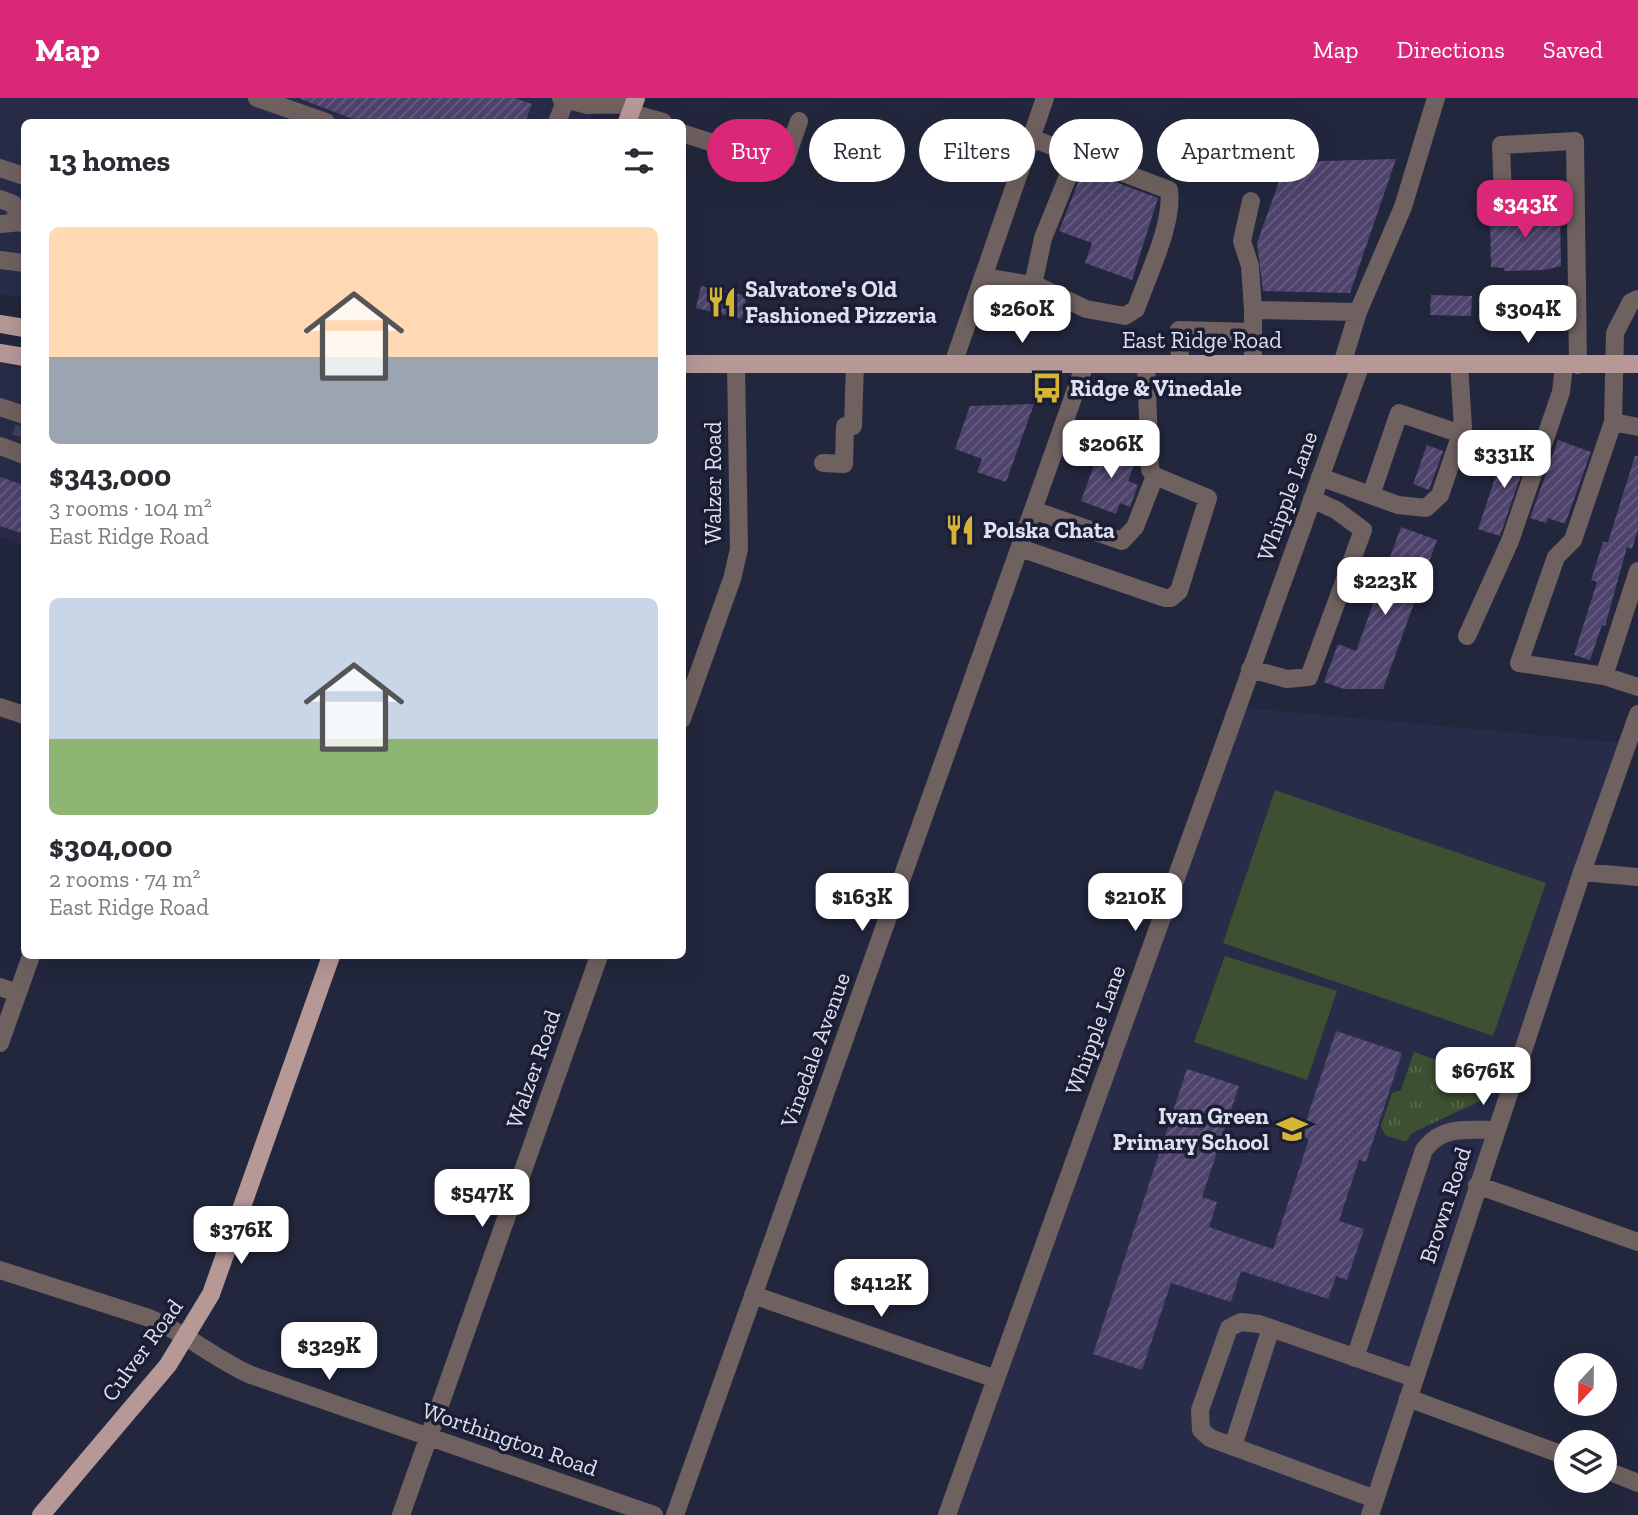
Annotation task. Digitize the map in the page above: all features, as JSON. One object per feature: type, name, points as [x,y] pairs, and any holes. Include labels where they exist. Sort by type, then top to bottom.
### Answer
[{"type":"main road","points":[[0,324],[21,328]]},
{"type":"main road","points":[[0,353],[21,356]]},
{"type":"main road","name":"East Ridge Road","points":[[686,364],[1638,365]]},
{"type":"main road","name":"Culver Road","points":[[41,1515],[168,1364],[187,1337],[211,1293],[330,959]]},
{"type":"street","points":[[257,98],[317,119]]},
{"type":"street","points":[[1035,127],[1045,98]]},
{"type":"street","points":[[1342,364],[1358,312],[1403,207],[1436,98]]},
{"type":"street","points":[[558,119],[564,99],[587,105],[632,109],[656,119]]},
{"type":"street","points":[[686,134],[778,164],[786,159],[799,121]]},
{"type":"street","points":[[1468,636],[1515,529],[1562,393],[1571,365],[1577,306],[1576,197],[1575,141],[1501,145],[1503,198],[1576,197]]},
{"type":"street","points":[[0,168],[21,175]]},
{"type":"street","points":[[983,277],[1033,285],[1086,309],[1125,316],[1136,309],[1171,203],[1169,191],[1143,181]]},
{"type":"street","points":[[953,364],[1016,182]]},
{"type":"street","points":[[1033,285],[1044,238],[1066,182]]},
{"type":"street","points":[[1251,201],[1242,241],[1250,267],[1253,364]]},
{"type":"street","points":[[0,260],[21,263]]},
{"type":"street","points":[[1638,299],[1630,302],[1615,333],[1613,422],[1573,540],[1556,557],[1519,663],[1604,676],[1638,687]]},
{"type":"street","points":[[1507,306],[1577,306]]},
{"type":"street","points":[[1253,310],[1358,312]]},
{"type":"street","points":[[1180,364],[1179,330],[1253,332]]},
{"type":"street","name":"Walzer Road","points":[[686,708],[732,579],[738,549],[736,364]]},
{"type":"street","points":[[823,463],[844,464],[845,426],[853,426],[855,364]]},
{"type":"street","name":"Vinedale Avenue","points":[[675,1515],[1085,364]]},
{"type":"street","points":[[1020,548],[1171,598],[1179,591],[1208,498],[1155,476],[1148,461],[1146,364]]},
{"type":"street","name":"Whipple Lane","points":[[947,1515],[1362,364]]},
{"type":"street","points":[[1320,477],[1398,505],[1426,508],[1440,495],[1461,434],[1459,364]]},
{"type":"street","points":[[0,407],[21,414]]},
{"type":"street","points":[[1371,495],[1399,413],[1461,434]]},
{"type":"street","points":[[1613,422],[1638,427]]},
{"type":"street","points":[[1033,510],[1122,541],[1135,527],[1155,476]]},
{"type":"street","points":[[1251,669],[1287,679],[1309,677],[1363,530],[1336,510],[1312,499]]},
{"type":"street","points":[[1604,676],[1638,571]]},
{"type":"street","points":[[0,707],[21,714]]},
{"type":"street","name":"Brown Road","points":[[1372,1507],[1477,1185],[1638,714]]},
{"type":"street","points":[[1582,872],[1638,877]]},
{"type":"street","points":[[0,1043],[30,959]]},
{"type":"street","name":"Walzer Road","points":[[401,1515],[598,959]]},
{"type":"street","points":[[0,987],[18,993]]},
{"type":"street","points":[[1354,1358],[1424,1150],[1433,1138],[1448,1130],[1496,1130]]},
{"type":"street","points":[[1477,1185],[1638,1242]]},
{"type":"street","name":"Worthington Road","points":[[0,1270],[130,1311],[187,1337],[243,1371],[654,1515]]},
{"type":"street","points":[[753,1295],[996,1379]]},
{"type":"street","points":[[1372,1507],[1210,1438],[1200,1430],[1200,1410],[1229,1328],[1241,1322],[1271,1328],[1414,1378]]},
{"type":"street","points":[[1233,1446],[1271,1328]]},
{"type":"street","points":[[1408,1398],[1554,1452]]},
{"type":"street","points":[[1617,1475],[1638,1483]]},
{"type":"shaded area","points":[[0,98],[604,98],[590,119],[21,119],[21,298],[0,294]]},
{"type":"shaded area","points":[[0,364],[21,368],[21,544],[0,537]]},
{"type":"shaded area","name":"Ivan Green Primary School","points":[[1236,707],[1625,743],[1371,1515],[946,1515]]},
{"type":"green space","points":[[1275,790],[1546,883],[1493,1036],[1223,943]]},
{"type":"green space","points":[[1225,956],[1337,991],[1307,1080],[1194,1042]]},
{"type":"green space","points":[[1414,1052],[1488,1079],[1480,1101],[1412,1133],[1406,1142],[1385,1135],[1381,1126],[1392,1093],[1401,1090]]},
{"type":"building","points":[[298,98],[514,98],[532,104],[526,119],[353,119]]},
{"type":"building","points":[[1396,159],[1350,293],[1263,291],[1257,243],[1279,182],[1319,182],[1319,161]]},
{"type":"building","points":[[1078,182],[1115,182],[1158,198],[1132,280],[1085,263],[1092,243],[1059,231]]},
{"type":"building","points":[[1554,209],[1554,214],[1560,215],[1561,266],[1544,270],[1504,271],[1504,268],[1491,267],[1490,211]]},
{"type":"building","name":"Salvatore's Old Fashioned Pizzeria","points":[[701,286],[747,296],[742,319],[696,308]]},
{"type":"building","points":[[1431,295],[1472,296],[1471,316],[1430,315]]},
{"type":"building","points":[[1034,404],[1006,482],[977,472],[982,459],[955,449],[970,406]]},
{"type":"building","points":[[1558,440],[1591,452],[1565,524],[1548,518],[1546,523],[1530,518]]},
{"type":"building","points":[[1102,443],[1137,457],[1128,481],[1138,485],[1130,507],[1120,503],[1116,514],[1081,501]]},
{"type":"building","points":[[1507,443],[1529,451],[1500,536],[1478,529]]},
{"type":"building","points":[[1427,445],[1443,451],[1429,490],[1413,484]]},
{"type":"building","points":[[1635,456],[1638,456],[1638,529],[1632,549],[1627,547],[1605,626],[1602,625],[1590,660],[1574,655],[1597,582],[1591,580],[1603,542],[1608,542]]},
{"type":"building","points":[[0,477],[21,484],[21,533],[0,526]]},
{"type":"building","points":[[1401,527],[1437,540],[1383,689],[1344,689],[1324,682],[1338,644],[1356,651]]},
{"type":"building","name":"Ivan Green Primary School","points":[[1336,1031],[1402,1053],[1366,1162],[1359,1160],[1339,1221],[1364,1229],[1347,1280],[1336,1276],[1328,1299],[1241,1271],[1231,1302],[1171,1283],[1142,1370],[1093,1354],[1187,1069],[1239,1086],[1202,1197],[1217,1202],[1209,1227],[1273,1249],[1309,1139],[1301,1136]]},
{"type":"place","name":"Salvatore's Old Fashioned Pizzeria","points":[[722,302]]},
{"type":"place","name":"Ridge & Vinedale","points":[[1047,388]]},
{"type":"place","name":"Polska Chata","points":[[960,530]]},
{"type":"place","name":"Ivan Green Primary School","points":[[1292,1129]]}]
